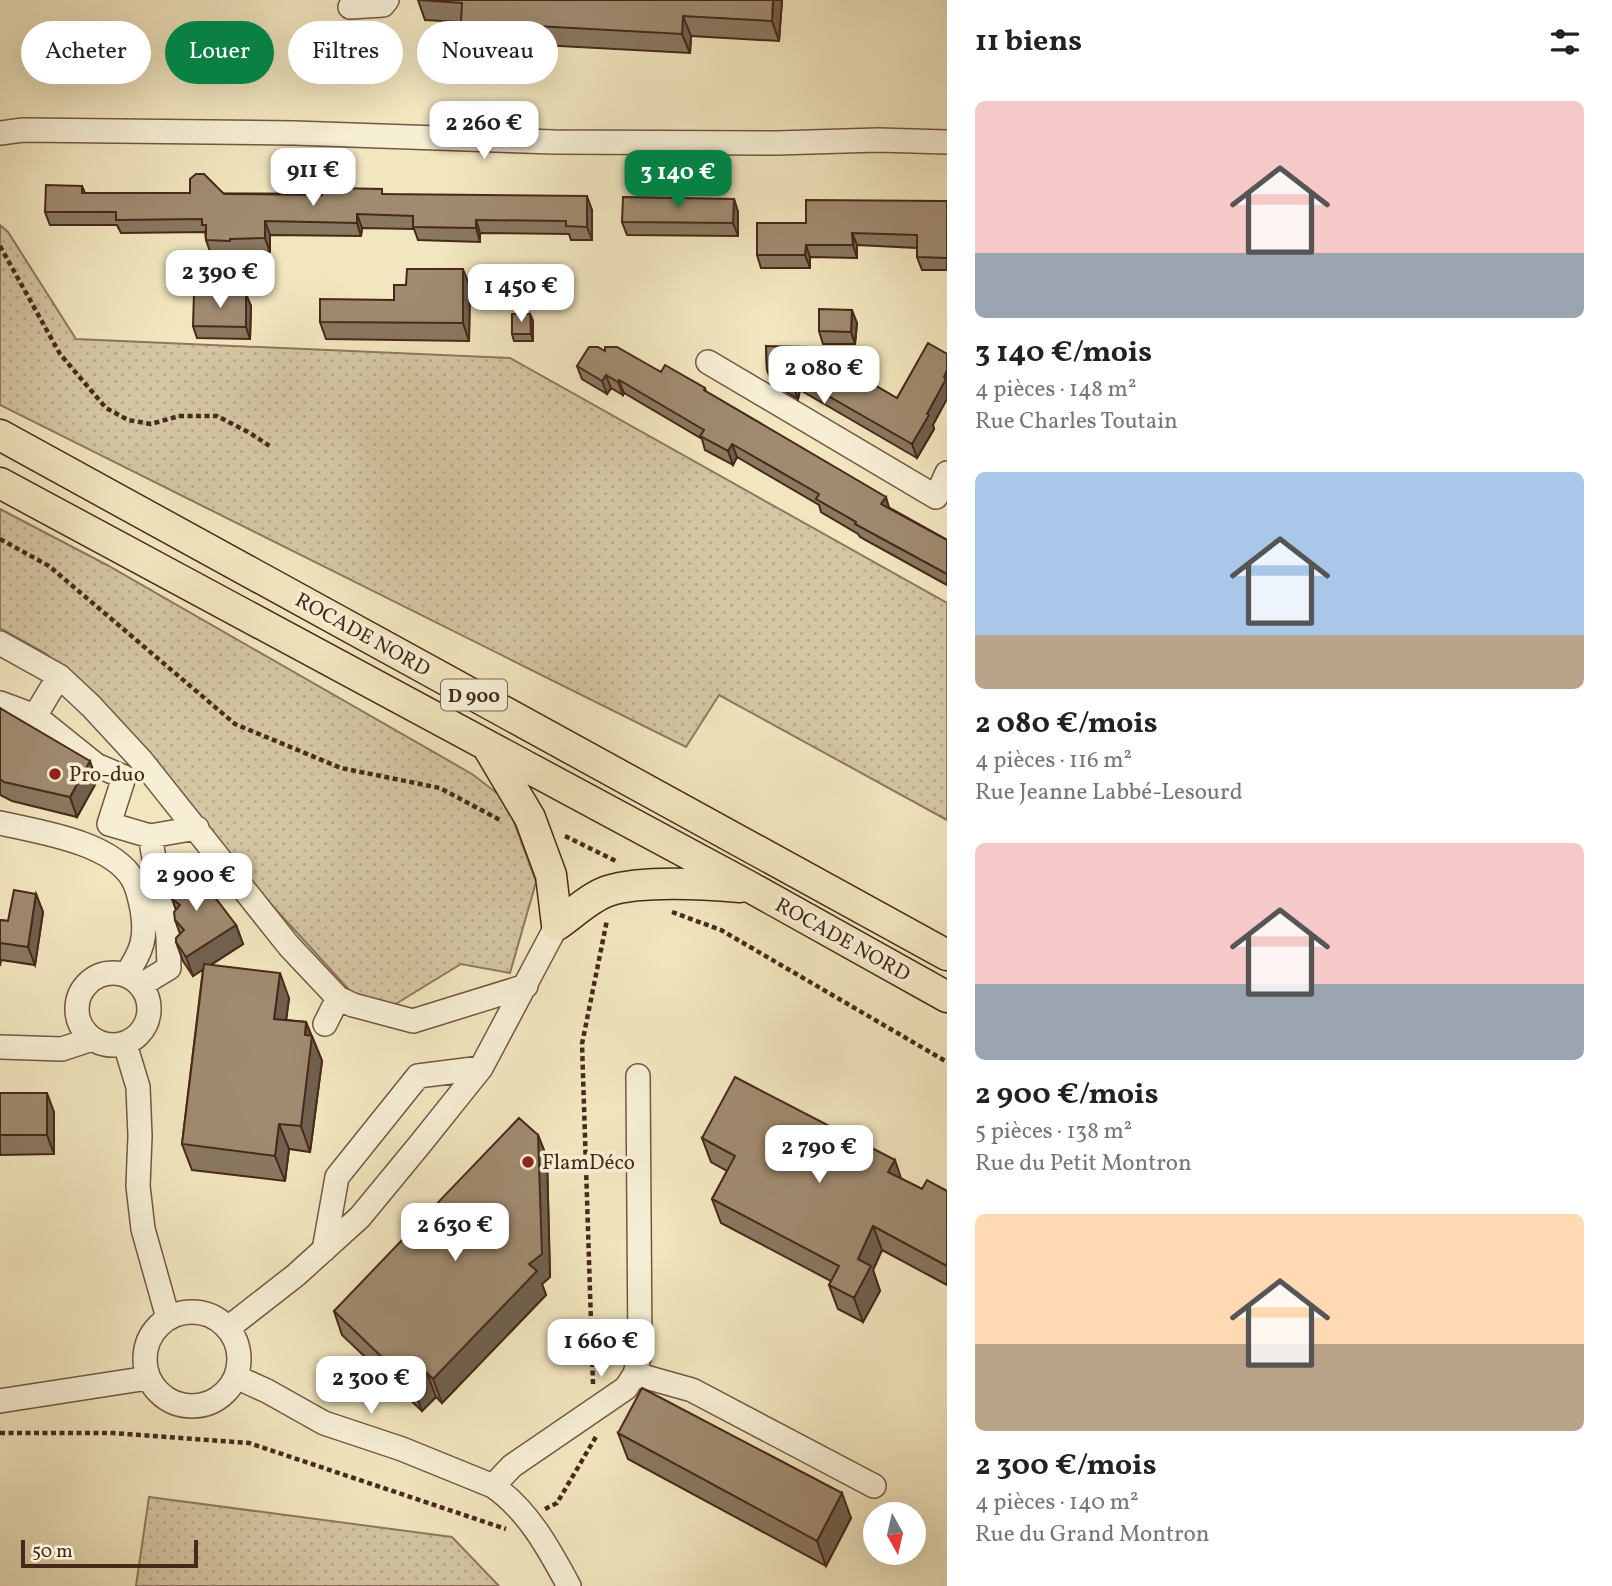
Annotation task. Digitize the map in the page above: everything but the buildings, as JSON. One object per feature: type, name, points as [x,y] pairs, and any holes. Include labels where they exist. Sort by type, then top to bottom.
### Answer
[{"type":"main road","points":[[0,423],[47,461]]},
{"type":"main road","name":"ROCADE NORD","points":[[0,435],[947,955]]},
{"type":"main road","name":"ROCADE NORD","points":[[0,483],[750,887],[947,997]]},
{"type":"main road","points":[[488,748],[534,828],[551,875],[557,925],[605,892],[617,898],[694,884],[750,887]]},
{"type":"street","points":[[350,7],[383,5],[387,0]]},
{"type":"street","points":[[0,124],[11,132],[293,133],[554,142],[947,142]]},
{"type":"street","points":[[708,362],[936,497],[947,473]]},
{"type":"street","points":[[0,643],[59,676],[141,760],[197,828],[232,877],[338,998],[353,1005],[413,1021],[526,986]]},
{"type":"street","points":[[35,716],[59,676]]},
{"type":"street","points":[[0,703],[35,716],[96,765],[124,777],[109,824],[150,836],[197,828]]},
{"type":"street","points":[[0,823],[88,846],[113,858],[132,878],[141,902],[145,927],[134,980]]},
{"type":"street","points":[[134,980],[169,968],[168,936],[150,836]]},
{"type":"street","points":[[228,1328],[324,1250],[359,1217],[481,1068],[557,925]]},
{"type":"street","points":[[115,972],[134,980],[147,995],[149,1007],[148,1018],[135,1038],[114,1046],[92,1039],[83,1031],[76,1009],[78,997],[84,987],[92,979],[115,972]]},
{"type":"street","points":[[326,1024],[338,998]]},
{"type":"street","points":[[0,1047],[62,1049],[92,1039]]},
{"type":"street","points":[[125,1044],[138,1087],[138,1186],[143,1229],[168,1318]]},
{"type":"street","points":[[324,1250],[337,1177],[418,1076],[481,1068]]},
{"type":"street","points":[[493,1486],[512,1466],[626,1388],[635,1374],[640,1353],[641,1304],[638,1076]]},
{"type":"street","points":[[184,1312],[200,1312],[215,1318],[228,1328],[239,1352],[236,1377],[228,1391],[215,1401],[200,1406],[184,1406],[169,1401],[156,1391],[144,1365],[149,1338],[157,1326],[184,1312]]},
{"type":"street","points":[[635,1374],[692,1390],[874,1486]]},
{"type":"street","points":[[236,1377],[324,1423],[402,1449],[493,1486],[533,1514],[569,1586]]},
{"type":"street","points":[[0,1401],[148,1378]]},
{"type":"path","points":[[0,246],[60,354],[106,408],[128,420],[151,424],[179,416],[217,416],[271,447]]},
{"type":"path","points":[[0,539],[49,566],[236,724],[341,768],[440,788],[519,830],[534,828],[562,834],[622,864],[617,898],[582,1044],[597,1437],[557,1503],[506,1529],[249,1443],[113,1433],[0,1433]]},
{"type":"path","points":[[662,908],[721,930],[947,1062]]},
{"type":"shaded area","points":[[0,225],[8,232],[76,339],[510,358],[947,603],[947,820],[719,695],[686,747],[0,405]]},
{"type":"shaded area","points":[[0,509],[107,565],[472,774],[506,800],[536,882],[510,973],[461,964],[394,1005],[353,994],[249,880],[98,696],[45,653],[0,628]]},
{"type":"shaded area","points":[[149,1497],[452,1537],[499,1586],[136,1586]]},
{"type":"place","name":"Pro-duo","points":[[55,774]]},
{"type":"place","name":"FlamDéco","points":[[528,1162]]}]
